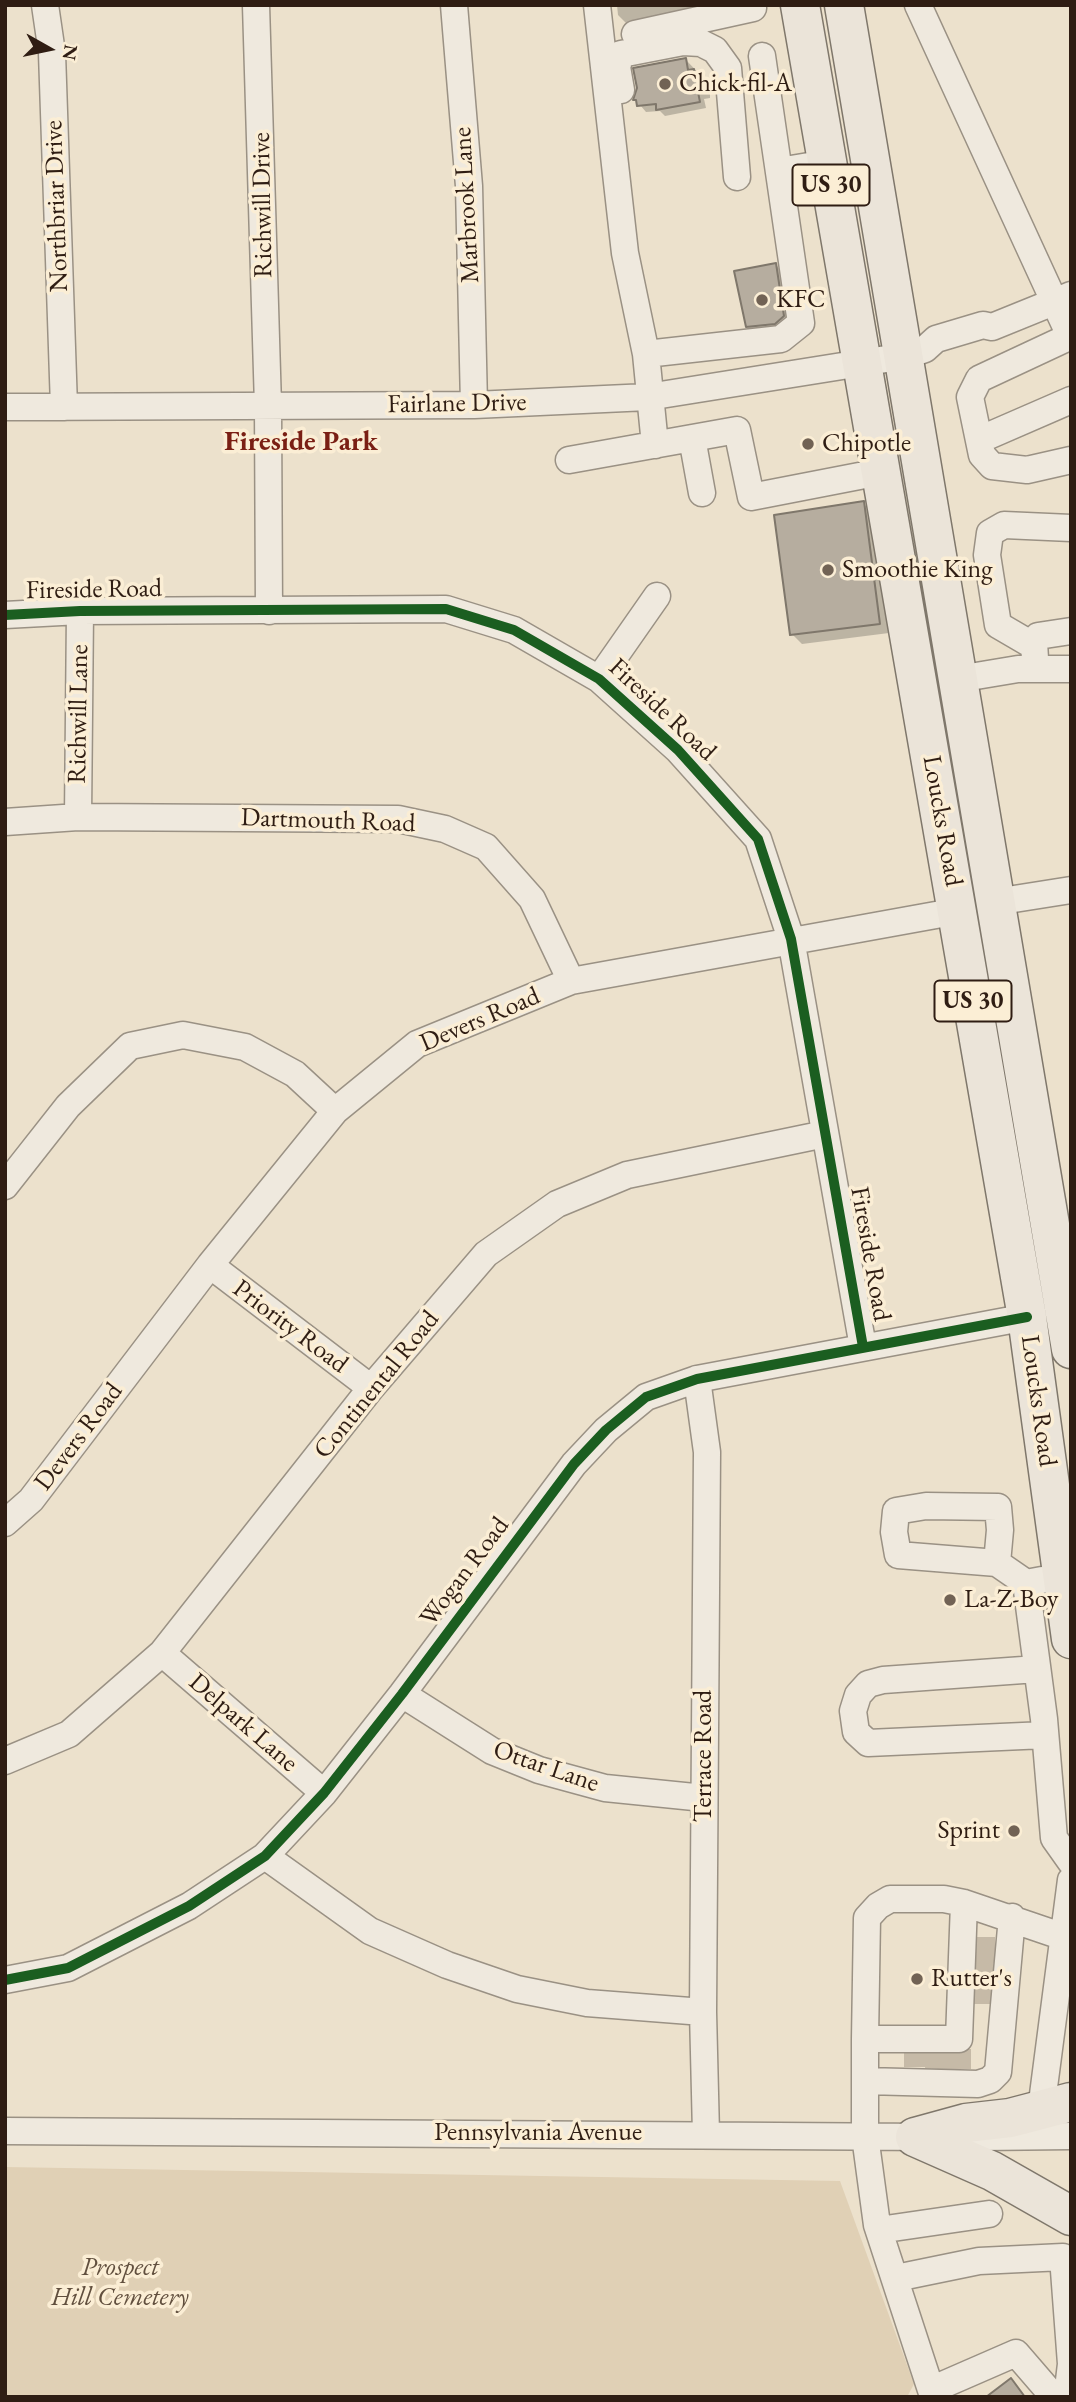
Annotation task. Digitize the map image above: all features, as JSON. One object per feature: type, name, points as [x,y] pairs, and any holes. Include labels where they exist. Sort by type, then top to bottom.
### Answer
[{"type":"highway","name":"Loucks Road","points":[[800,5],[958,911],[1058,1323]]},
{"type":"highway","name":"Loucks Road","points":[[844,5],[915,353],[958,679],[995,902],[1058,1323],[1044,1580],[1071,1639]]},
{"type":"highway","points":[[915,2137],[965,2123],[1010,2118],[1056,2106]]},
{"type":"highway","points":[[915,2137],[992,2171],[1071,2216]]},
{"type":"street","name":"Northbriar Drive","points":[[45,5],[52,53],[64,407]]},
{"type":"street","name":"Richwill Drive","points":[[256,5],[268,406]]},
{"type":"street","name":"Marbrook Lane","points":[[454,5],[469,186],[474,405]]},
{"type":"street","points":[[597,5],[625,253],[646,354],[655,445]]},
{"type":"street","points":[[918,5],[1063,299],[1071,337],[979,379],[970,397],[982,455],[992,466],[1027,470],[1071,460]]},
{"type":"street","points":[[601,41],[753,8]]},
{"type":"street","points":[[629,140],[617,67],[621,54],[683,42],[701,43],[715,50],[728,68],[737,177]]},
{"type":"street","points":[[646,354],[781,340],[801,323],[762,56]]},
{"type":"street","points":[[779,171],[827,163]]},
{"type":"street","name":"Fairlane Drive","points":[[5,407],[474,405],[649,397],[861,365],[915,353],[942,353],[986,336],[992,327],[1063,299]]},
{"type":"street","points":[[979,440],[1071,400]]},
{"type":"street","points":[[268,406],[269,611]]},
{"type":"street","points":[[569,460],[737,430],[751,497],[880,472]]},
{"type":"street","points":[[692,438],[702,493]]},
{"type":"street","points":[[1071,528],[1004,525],[990,533],[987,555],[998,625],[1035,658],[1071,669]]},
{"type":"street","points":[[599,679],[657,596]]},
{"type":"street","name":"Fireside Road","points":[[5,615],[80,611],[446,609],[513,630],[599,679],[678,750],[758,839],[791,939],[863,1347]]},
{"type":"street","name":"Richwill Lane","points":[[78,817],[80,611]]},
{"type":"street","points":[[1035,658],[1038,636],[1071,631]]},
{"type":"street","points":[[958,679],[1035,658]]},
{"type":"street","name":"Dartmouth Road","points":[[5,822],[78,817],[398,819],[445,829],[486,848],[532,899],[571,981]]},
{"type":"street","points":[[995,902],[1071,890]]},
{"type":"street","name":"Devers Road","points":[[5,1524],[32,1500],[210,1265],[335,1111],[417,1044],[571,981],[791,939],[958,911]]},
{"type":"street","points":[[5,1186],[68,1106],[130,1046],[183,1035],[244,1047],[295,1074],[335,1111]]},
{"type":"street","name":"Continental Road","points":[[5,1761],[69,1734],[162,1653],[371,1388],[486,1254],[557,1204],[627,1175],[825,1134]]},
{"type":"street","name":"Priority Road","points":[[210,1265],[371,1388]]},
{"type":"street","name":"Wogan Road","points":[[5,1980],[68,1968],[189,1906],[265,1856],[324,1793],[402,1694],[574,1464],[598,1438],[646,1397],[697,1379],[863,1347],[1058,1323]]},
{"type":"street","name":"Terrace Road","points":[[697,1379],[707,1452],[704,1798],[706,2134]]},
{"type":"street","points":[[998,1563],[1044,1580],[1037,1669],[1054,1743],[1054,1838],[1071,1862]]},
{"type":"street","name":"Delpark Lane","points":[[162,1653],[324,1793]]},
{"type":"street","points":[[1037,1669],[883,1680],[868,1684],[858,1695],[853,1711],[856,1732],[868,1743],[1054,1743]]},
{"type":"street","name":"Ottar Lane","points":[[402,1694],[492,1751],[540,1770],[606,1788],[704,1798]]},
{"type":"street","points":[[265,1856],[370,1931],[447,1965],[517,1989],[587,2003],[704,2012]]},
{"type":"street","points":[[1056,2106],[1061,1936],[1071,1881]]},
{"type":"street","points":[[1054,2397],[1016,2353],[937,2393],[879,2230],[865,2136],[867,1918],[878,1906],[890,1899],[944,1899],[1012,1917],[1061,1936]]},
{"type":"street","points":[[865,2039],[942,2063],[978,2084],[990,2080],[998,2072],[1002,2040],[985,1970],[964,1903]]},
{"type":"street","points":[[942,2063],[1012,1917]]},
{"type":"street","points":[[866,2081],[942,2063],[1002,2040]]},
{"type":"street","name":"Pennsylvania Avenue","points":[[5,2131],[1071,2136]]},
{"type":"street","points":[[879,2230],[989,2214]]},
{"type":"street","points":[[896,2278],[979,2261],[1063,2257],[1070,2364],[1067,2397]]},
{"type":"green space","name":"Prospect Hill Cemetery","points":[[5,2167],[840,2181],[914,2384],[907,2397],[5,2397]]},
{"type":"building","name":"Chick-fil-A","points":[[686,58],[688,70],[694,69],[695,77],[703,76],[704,91],[698,92],[700,102],[656,110],[656,104],[637,106],[636,100],[633,100],[637,88],[633,68]]},
{"type":"building","name":"KFC","points":[[776,263],[784,316],[775,324],[746,327],[734,271]]},
{"type":"building","name":"Smoothie King","points":[[864,501],[880,624],[790,635],[774,515]]},
{"type":"building","points":[[1011,2378],[1025,2397],[986,2397]]},
{"type":"tunnel","points":[[975,1950],[995,1950]]},
{"type":"tunnel","points":[[975,1970],[994,1969]]},
{"type":"tunnel","points":[[974,1991],[994,1991]]},
{"type":"tunnel","points":[[917,2041],[917,2068]]},
{"type":"tunnel","points":[[938,2069],[939,2048]]},
{"type":"tunnel","points":[[958,2049],[958,2069]]},
{"type":"cycle path","points":[[5,615],[80,611],[446,609],[514,630],[599,679],[678,750],[758,839],[791,939],[863,1347]]},
{"type":"cycle path","points":[[5,1980],[68,1968],[189,1906],[265,1856],[324,1793],[402,1694],[574,1464],[606,1430],[646,1397],[697,1379],[1027,1317]]},
{"type":"place","name":"Chick-fil-A","points":[[665,84]]},
{"type":"place","name":"KFC","points":[[762,300]]},
{"type":"place","name":"Chipotle","points":[[808,444]]},
{"type":"place","name":"Smoothie King","points":[[828,570]]},
{"type":"place","name":"La-Z-Boy","points":[[950,1600]]},
{"type":"place","name":"Sprint","points":[[1014,1831]]},
{"type":"place","name":"Rutter's","points":[[917,1979]]},
{"type":"district","name":"Fireside Park","points":[[301,442]]}]
